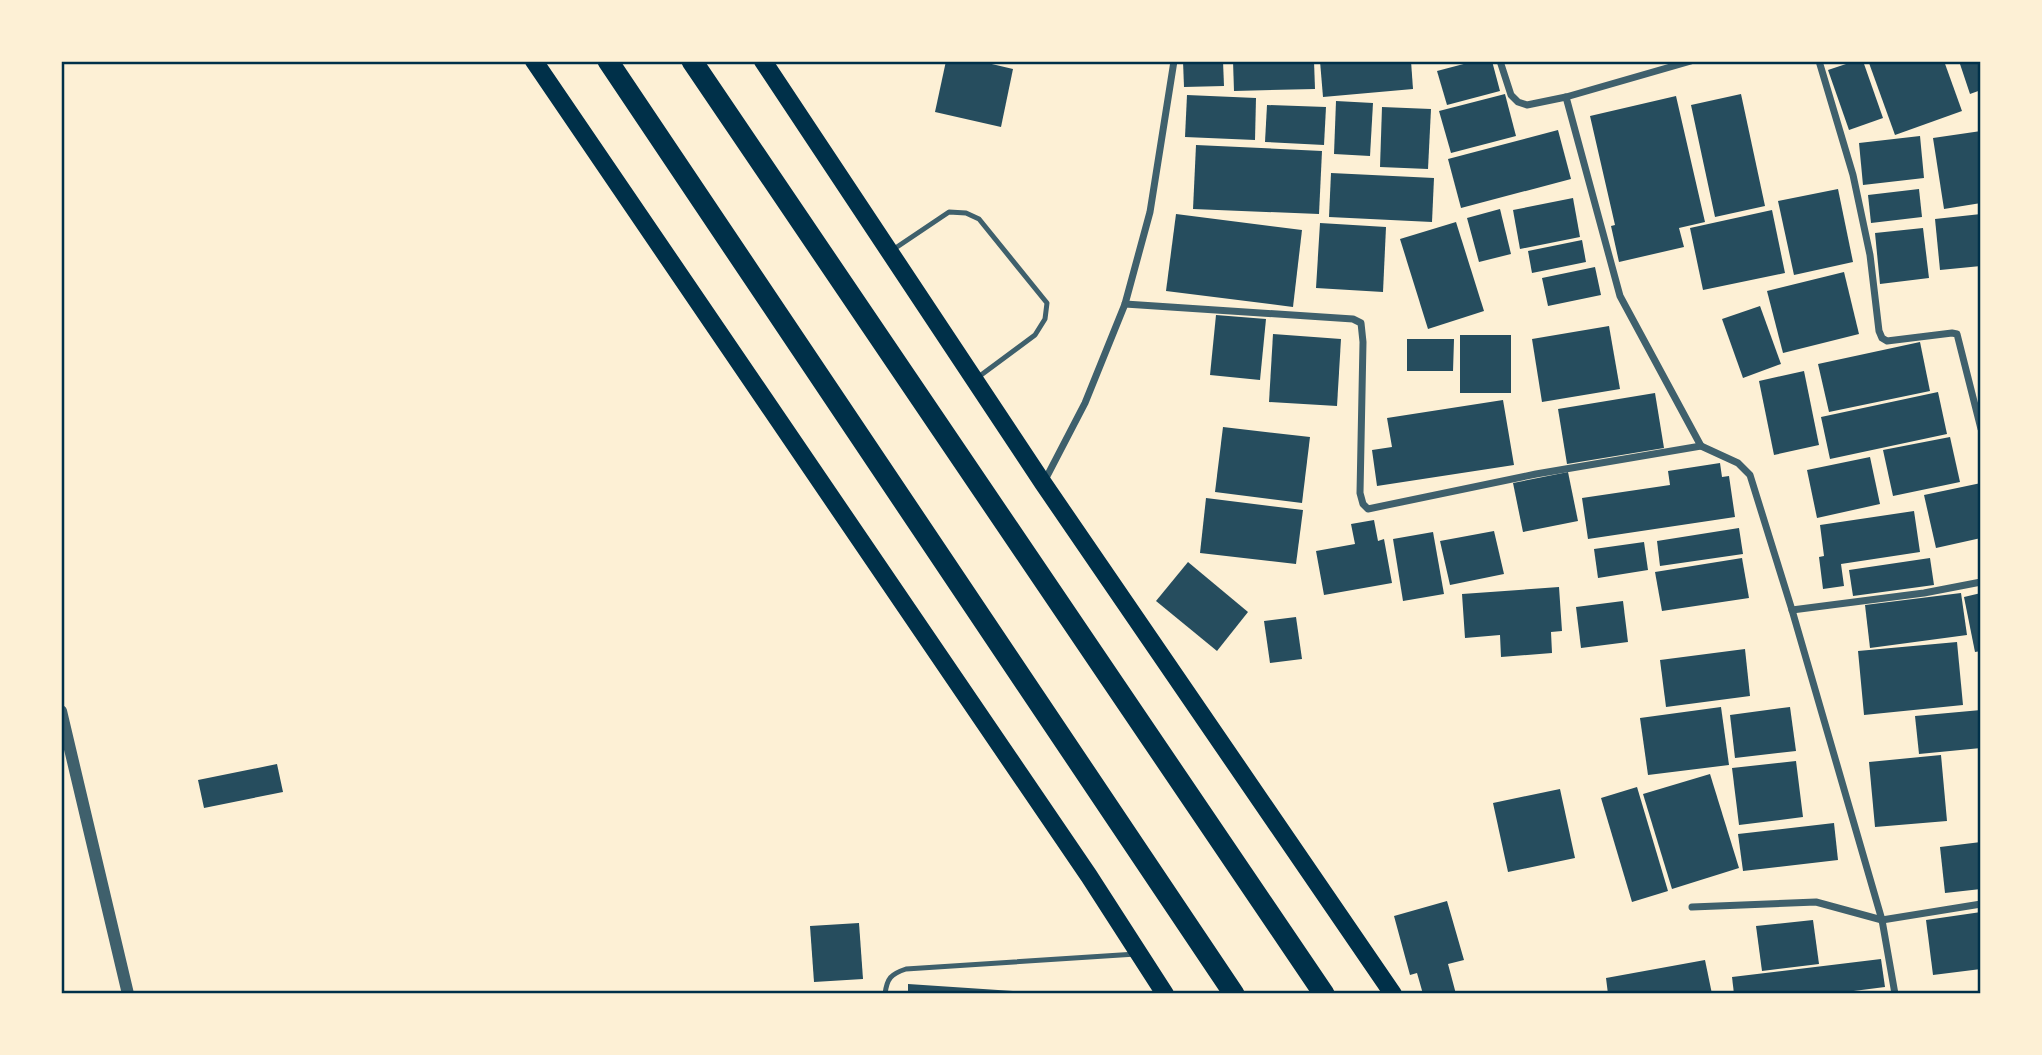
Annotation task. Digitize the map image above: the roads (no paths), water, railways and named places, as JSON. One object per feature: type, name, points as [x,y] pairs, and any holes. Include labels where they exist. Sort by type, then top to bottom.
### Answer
[{"type":"highway","points":[[608,61],[1234,994]]},
{"type":"highway","points":[[692,61],[1324,994]]},
{"type":"main road","points":[[534,61],[1088,876],[1165,994]]},
{"type":"main road","points":[[763,61],[1043,483],[1393,994]]},
{"type":"street","points":[[1043,483],[1085,403],[1125,304],[1150,212],[1174,61]]},
{"type":"street","points":[[1500,61],[1511,95],[1518,103],[1527,105],[1566,97],[1691,61]]},
{"type":"street","points":[[1819,61],[1853,175],[1871,255],[1882,338],[1887,341],[1957,334],[1981,429]]},
{"type":"street","points":[[1566,97],[1620,296],[1701,446]]},
{"type":"street","points":[[1125,304],[1353,319],[1361,323],[1363,342],[1360,493],[1368,509],[1536,474],[1701,446],[1738,463],[1750,475],[1792,610],[1882,920],[1895,994]]},
{"type":"street","points":[[1792,610],[1924,593],[1981,582]]},
{"type":"street","points":[[61,711],[128,994]]},
{"type":"street","points":[[1692,907],[1816,902],[1882,920],[1981,904]]},
{"type":"lane","points":[[890,252],[949,212],[966,213],[979,219],[1047,303],[1045,319],[1035,335],[975,380]]},
{"type":"lane","points":[[885,994],[887,981],[894,973],[906,969],[1138,954]]}]
